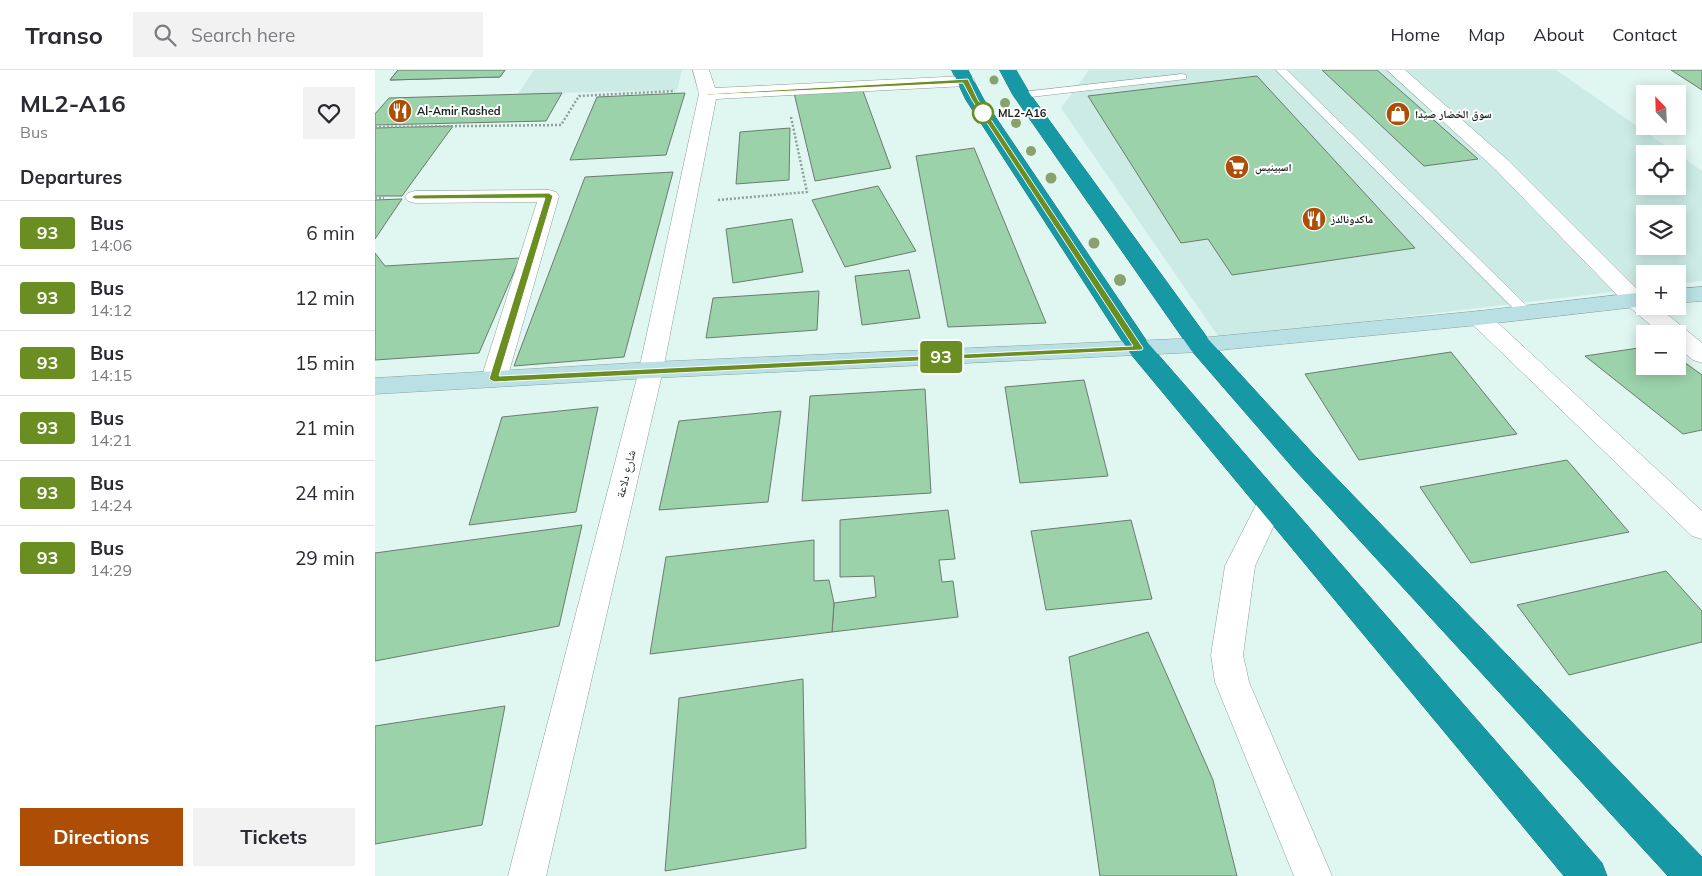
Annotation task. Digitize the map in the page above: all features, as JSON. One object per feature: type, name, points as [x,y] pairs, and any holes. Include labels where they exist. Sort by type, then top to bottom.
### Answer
[{"type":"highway","points":[[1008,70],[1022,95],[1201,345],[1305,462],[1694,876]]},
{"type":"highway","points":[[963,75],[975,100],[1139,348],[1588,876]]},
{"type":"street","points":[[1395,70],[1502,165],[1636,296]]},
{"type":"street","points":[[706,84],[780,90],[963,75]]},
{"type":"street","name":"شارع دلاعة","points":[[527,876],[651,370],[685,203],[706,84]]},
{"type":"street","points":[[415,197],[549,196],[494,379]]},
{"type":"street","points":[[1686,295],[1702,294]]},
{"type":"street","points":[[375,386],[651,370],[1201,345],[1636,300]]},
{"type":"street","points":[[1656,315],[1667,325]]},
{"type":"street","points":[[1479,318],[1702,528]]},
{"type":"street","points":[[1686,342],[1702,355]]},
{"type":"street","points":[[1271,502],[1240,566],[1227,655],[1233,682],[1313,876]]},
{"type":"lane","points":[[1281,70],[1525,312]]},
{"type":"lane","points":[[1022,95],[1182,77]]},
{"type":"path","points":[[375,127],[561,125],[579,96],[706,84]]},
{"type":"path","points":[[685,203],[807,192],[792,122],[780,90]]},
{"type":"shaded area","points":[[534,70],[682,70],[677,90],[518,94]]},
{"type":"shaded area","points":[[1089,70],[1556,70],[1636,126],[1636,135],[1650,135],[1664,145],[1636,145],[1636,195],[1686,195],[1686,160],[1702,171],[1702,281],[1686,283],[1686,265],[1636,265],[1636,289],[1220,339],[1061,108]]},
{"type":"building","points":[[398,70],[505,70],[500,77],[390,80]]},
{"type":"building","points":[[398,70],[505,70],[500,77],[390,80]]},
{"type":"building","name":"سوق الخضار صيدا","points":[[1322,70],[1377,70],[1478,159],[1424,166]]},
{"type":"building","points":[[1671,70],[1702,70],[1702,90]]},
{"type":"building","name":"اسبينيس","points":[[1257,76],[1415,248],[1232,275],[1208,239],[1181,243],[1088,96]]},
{"type":"building","points":[[863,91],[891,168],[815,181],[794,93]]},
{"type":"building","points":[[562,93],[546,121],[375,125],[375,114],[389,98]]},
{"type":"building","points":[[685,93],[666,155],[570,160],[597,97]]},
{"type":"building","points":[[453,126],[402,196],[375,196],[375,128]]},
{"type":"building","points":[[790,128],[789,180],[736,184],[740,132]]},
{"type":"building","points":[[974,148],[1046,323],[948,327],[916,156]]},
{"type":"building","points":[[673,172],[624,357],[514,366],[585,177]]},
{"type":"building","points":[[878,186],[916,251],[845,267],[812,200]]},
{"type":"building","points":[[402,199],[375,239],[375,200]]},
{"type":"building","points":[[792,219],[803,272],[733,283],[726,229]]},
{"type":"building","points":[[375,253],[385,266],[520,258],[479,353],[375,360]]},
{"type":"building","points":[[909,270],[920,318],[862,325],[855,276]]},
{"type":"building","points":[[819,291],[817,330],[706,338],[713,298]]},
{"type":"building","points":[[1636,348],[1636,375],[1686,375],[1686,363],[1702,375],[1702,430],[1683,434],[1585,356]]},
{"type":"building","points":[[1451,352],[1517,434],[1359,460],[1305,374]]},
{"type":"building","points":[[1084,380],[1108,476],[1020,483],[1005,387]]},
{"type":"building","points":[[925,389],[931,493],[802,501],[810,396]]},
{"type":"building","points":[[598,407],[576,512],[469,525],[502,417]]},
{"type":"building","points":[[781,411],[768,502],[659,510],[679,421]]},
{"type":"building","points":[[1567,460],[1629,532],[1471,563],[1420,487]]},
{"type":"building","points":[[948,510],[955,559],[939,560],[942,582],[953,581],[958,617],[832,632],[834,603],[876,597],[874,576],[840,577],[840,520]]},
{"type":"building","points":[[1131,520],[1152,599],[1046,610],[1031,531]]},
{"type":"building","points":[[582,525],[559,626],[375,661],[375,553]]},
{"type":"building","points":[[814,540],[814,581],[829,580],[834,603],[832,632],[650,654],[666,557]]},
{"type":"building","points":[[1666,571],[1702,611],[1702,642],[1569,675],[1517,605]]},
{"type":"building","points":[[1148,632],[1213,780],[1237,876],[1100,876],[1069,657]]},
{"type":"building","points":[[803,679],[806,848],[665,871],[679,698]]},
{"type":"building","points":[[505,706],[482,825],[375,844],[375,726]]},
{"type":"bus line","name":"93","points":[[415,197],[549,196],[494,379],[1139,348],[975,100],[966,81],[708,94]]},
{"type":"place","name":"Al-Amir Rashed","points":[[400,111]]},
{"type":"place","name":"ML2-A16","points":[[983,113]]},
{"type":"place","name":"سوق الخضار صيدا","points":[[1398,114]]},
{"type":"place","name":"اسبينيس","points":[[1237,167]]},
{"type":"place","name":"ماكدونالدز","points":[[1314,219]]}]
